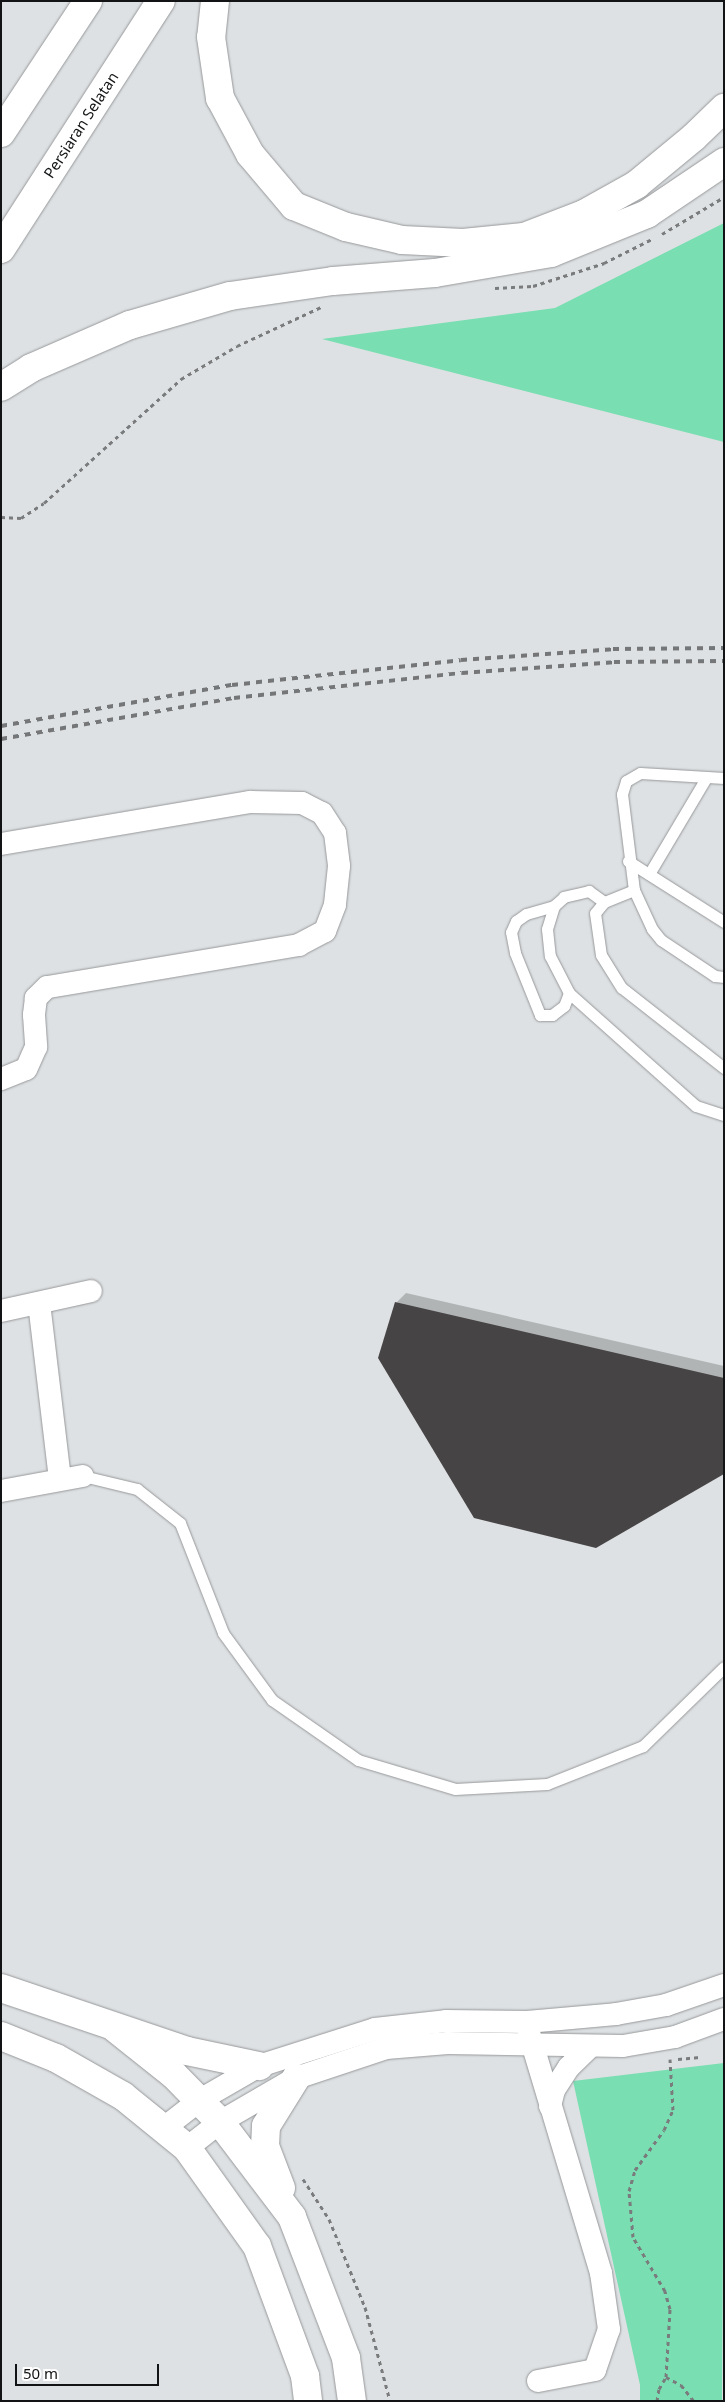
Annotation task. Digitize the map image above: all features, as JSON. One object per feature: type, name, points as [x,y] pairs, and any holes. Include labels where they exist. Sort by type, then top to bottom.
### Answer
[{"type":"main road","points":[[1,134],[88,1]]},
{"type":"main road","name":"Persiaran Selatan","points":[[1,249],[161,1]]},
{"type":"main road","points":[[215,1],[211,37],[220,98],[250,154],[294,206],[346,227],[402,240],[463,243],[524,236],[584,214],[636,185],[694,138],[724,108]]},
{"type":"main road","points":[[1,387],[31,368],[130,325],[230,296],[333,281],[435,273],[551,253],[647,214],[724,162]]},
{"type":"main road","points":[[1,1988],[115,2028],[214,2059],[259,2066]]},
{"type":"main road","points":[[115,2028],[174,2074],[200,2100],[220,2122],[292,2217]]},
{"type":"main road","points":[[1,2036],[56,2058],[124,2096],[187,2148],[257,2246],[305,2376],[308,2401]]},
{"type":"main road","points":[[296,2078],[266,2126],[265,2146],[346,2358],[352,2401]]},
{"type":"street","points":[[1,844],[250,802],[302,803],[322,813],[335,833],[339,866],[335,905],[326,931],[299,945],[47,987],[36,998],[34,1015],[36,1047],[26,1069],[1,1078]]},
{"type":"street","points":[[1,1311],[91,1290]]},
{"type":"street","points":[[39,1302],[60,1478]]},
{"type":"street","points":[[1,1491],[60,1478],[83,1476]]},
{"type":"street","points":[[164,2128],[200,2100],[259,2066],[375,2030],[446,2021],[527,2022],[616,2014],[666,2005],[724,1985]]},
{"type":"street","points":[[187,2148],[220,2122],[296,2078],[386,2048],[448,2043],[531,2046],[623,2046],[675,2037],[724,2019]]},
{"type":"street","points":[[527,2022],[531,2046],[602,2273],[609,2328],[595,2370],[538,2381]]},
{"type":"street","points":[[550,2106],[554,2090],[569,2067],[591,2046]]},
{"type":"lane","points":[[724,778],[640,773],[626,782],[622,794],[628,861],[634,890],[660,940],[715,976],[724,978]]},
{"type":"lane","points":[[649,874],[706,778]]},
{"type":"lane","points":[[628,861],[724,922]]},
{"type":"lane","points":[[570,993],[564,1006],[552,1015],[540,1015],[515,953],[511,932],[516,921],[526,914],[554,906],[564,897],[589,890],[604,902]]},
{"type":"lane","points":[[634,890],[604,902],[596,913],[600,955],[622,988],[724,1068]]},
{"type":"lane","points":[[554,906],[548,930],[550,956],[570,993],[696,1106],[724,1115]]},
{"type":"lane","points":[[83,1476],[137,1489],[180,1523],[224,1632],[272,1700],[358,1760],[455,1788],[547,1784],[643,1746],[724,1667]]},
{"type":"path","points":[[1,517],[21,518],[44,503],[181,379],[237,346],[326,305]]},
{"type":"path","points":[[657,2401],[659,2389],[666,2377],[670,2309],[665,2291],[633,2237],[629,2191],[635,2170],[664,2130],[673,2110],[668,2060],[700,2057]]},
{"type":"path","points":[[301,2175],[329,2219],[365,2307],[390,2401]]},
{"type":"path","points":[[666,2377],[680,2385],[694,2401]]},
{"type":"green space","points":[[724,223],[724,442],[322,339],[555,308]]},
{"type":"green space","points":[[724,2063],[722,2401],[640,2401],[640,2385],[573,2081]]},
{"type":"building","points":[[395,1302],[724,1378],[724,1474],[596,1548],[474,1518],[378,1358]]},
{"type":"railway","points":[[1,726],[232,685],[461,660],[613,649],[724,648]]},
{"type":"railway","points":[[1,739],[234,698],[462,673],[614,662],[724,661]]}]
